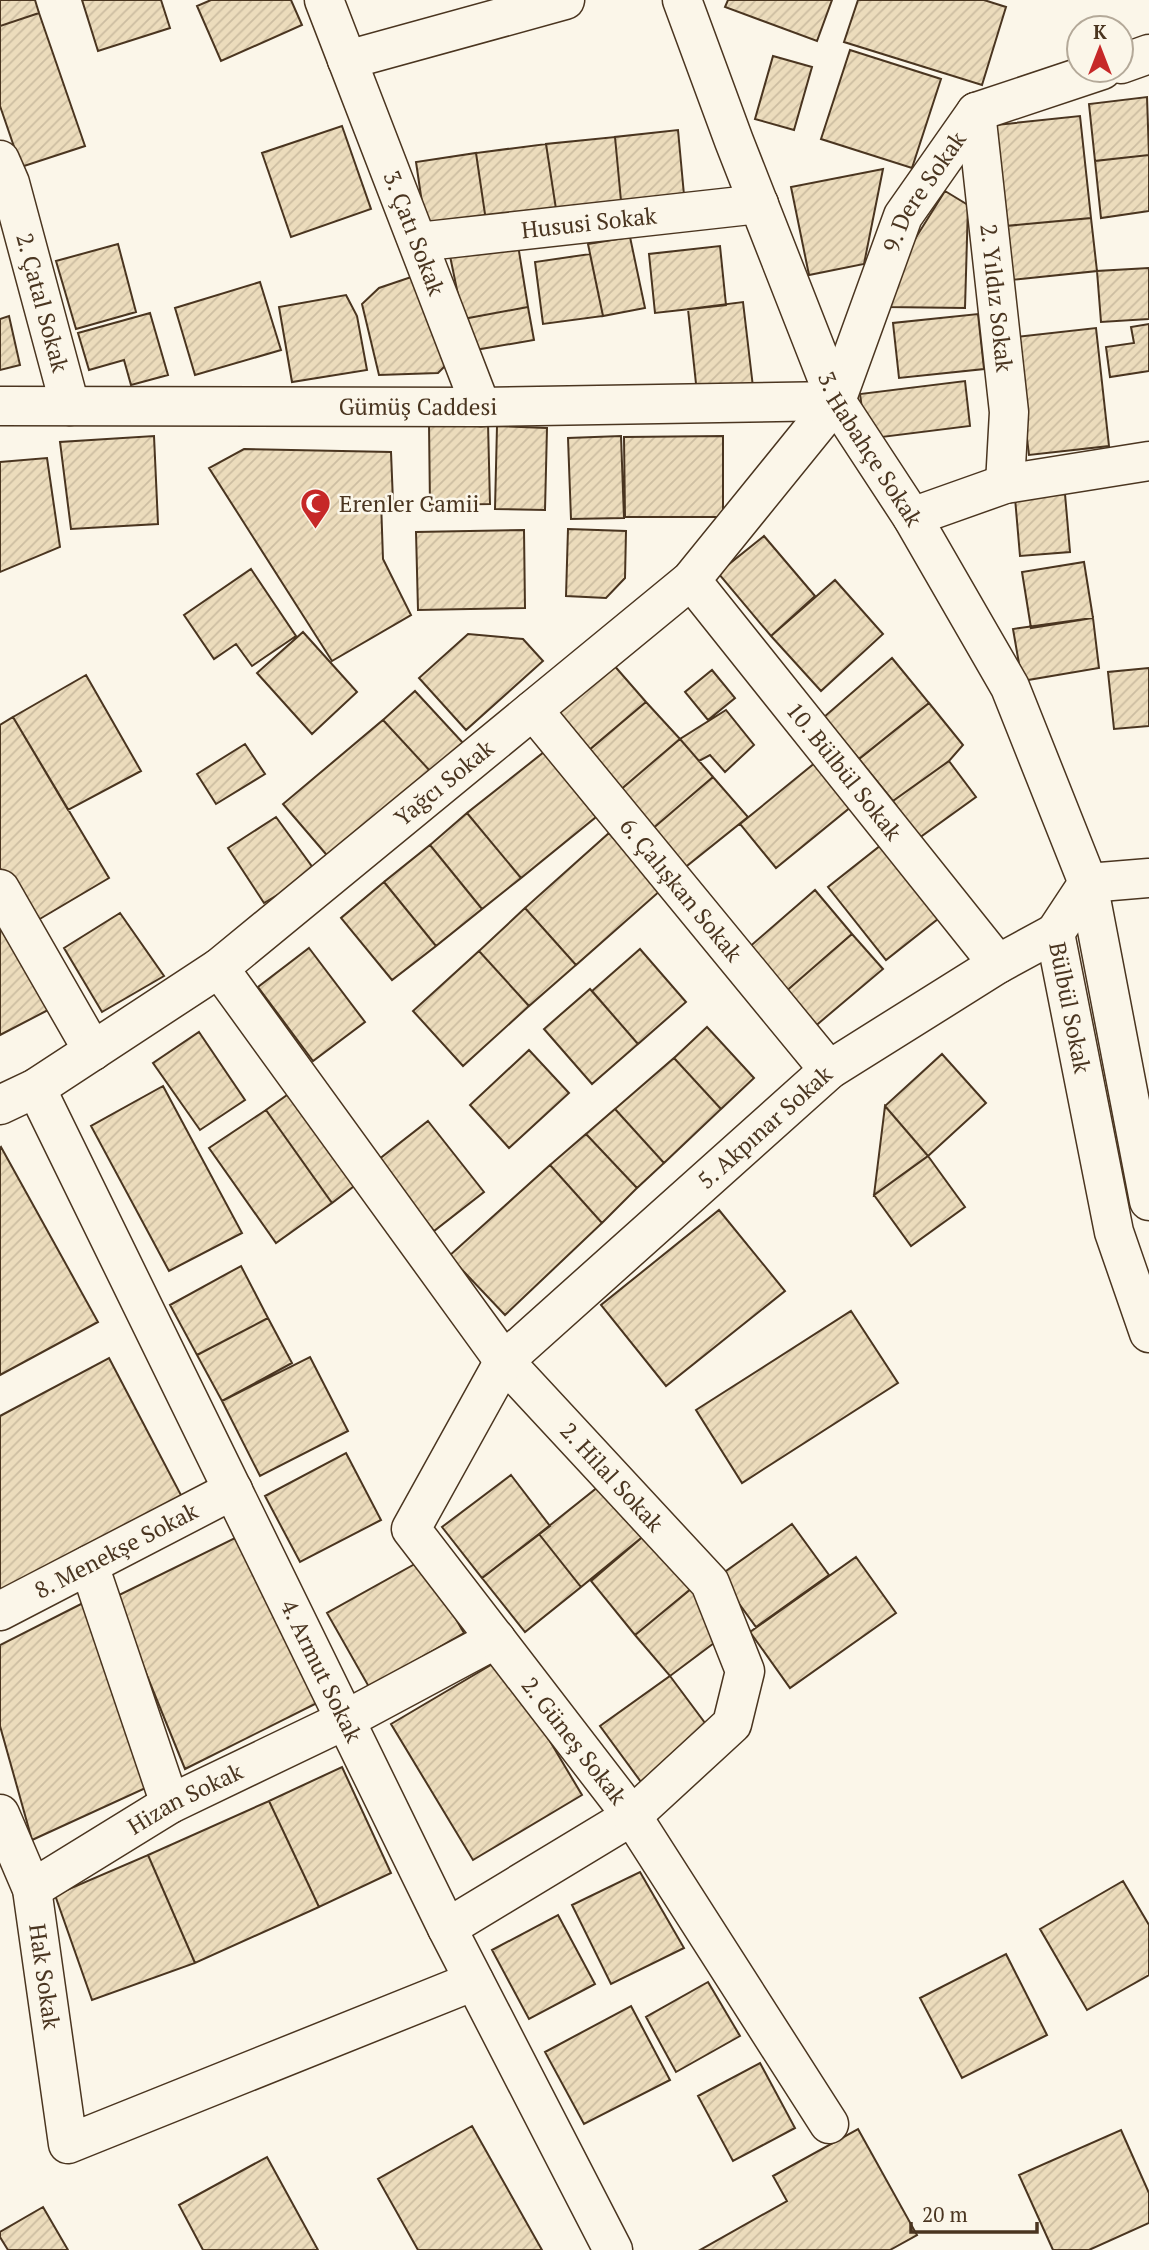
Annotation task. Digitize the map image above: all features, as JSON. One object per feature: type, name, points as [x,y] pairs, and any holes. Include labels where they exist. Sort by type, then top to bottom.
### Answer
[{"type":"street","name":"3. Çatı Sokak","points":[[324,0],[481,407]]},
{"type":"street","points":[[347,60],[565,0]]},
{"type":"street","name":"3. Habahçe Sokak","points":[[682,0],[836,401],[912,517],[1010,687],[1088,883]]},
{"type":"street","name":"9. Dere Sokak","points":[[836,401],[903,216],[976,112],[1065,82]]},
{"type":"street","name":"2. Yıldız Sokak","points":[[976,112],[1009,412],[1005,484]]},
{"type":"street","name":"2. Çatal Sokak","points":[[0,160],[10,183],[70,406]]},
{"type":"street","name":"Hususi Sokak","points":[[418,242],[759,204]]},
{"type":"street","name":"Gümüş Caddesi","points":[[0,406],[481,407],[836,401]]},
{"type":"street","name":"Yağcı Sokak","points":[[0,1105],[36,1088],[219,968],[691,580],[836,401]]},
{"type":"street","points":[[912,517],[1005,484],[1149,461]]},
{"type":"street","name":"10. Bülbül Sokak","points":[[691,580],[998,964]]},
{"type":"street","name":"6. Çalışkan Sokak","points":[[533,710],[829,1070]]},
{"type":"street","points":[[1088,883],[1149,878]]},
{"type":"street","name":"Bülbül Sokak","points":[[1088,883],[1055,933],[1114,1232],[1149,1332]]},
{"type":"street","name":"Bülbül Sokak","points":[[1088,883],[1149,1201]]},
{"type":"street","points":[[0,889],[93,1051]]},
{"type":"street","name":"5. Akpınar Sokak","points":[[504,1361],[829,1070],[998,964],[1055,933]]},
{"type":"street","name":"2. Hilal Sokak","points":[[219,968],[504,1361],[710,1583],[745,1671],[732,1724],[632,1816],[447,1928]]},
{"type":"street","name":"4. Armut Sokak","points":[[36,1088],[447,1928],[613,2250]]},
{"type":"street","name":"2. Güneş Sokak","points":[[504,1361],[411,1530],[632,1816],[829,2124]]},
{"type":"street","name":"8. Menekşe Sokak","points":[[0,1611],[233,1490]]},
{"type":"street","points":[[89,1565],[170,1804]]},
{"type":"street","name":"Hizan Sokak","points":[[32,1889],[170,1804],[345,1720],[496,1639]]},
{"type":"street","name":"Hak Sokak","points":[[0,1814],[32,1889],[68,2144],[474,1981]]},
{"type":"building","points":[[0,0],[35,0],[39,13],[0,26]]},
{"type":"building","points":[[82,0],[161,0],[170,28],[98,51]]},
{"type":"building","points":[[211,0],[291,0],[302,25],[221,61],[197,6]]},
{"type":"building","points":[[728,0],[832,0],[817,41],[725,7]]},
{"type":"building","points":[[858,0],[984,0],[1006,7],[982,85],[844,42]]},
{"type":"building","points":[[39,13],[85,146],[21,167],[0,106],[0,26]]},
{"type":"building","points":[[850,50],[941,79],[912,168],[821,139]]},
{"type":"building","points":[[773,56],[812,67],[794,130],[755,119]]},
{"type":"building","points":[[1147,97],[1149,155],[1095,161],[1089,104]]},
{"type":"building","points":[[1080,116],[1091,218],[1006,226],[996,125]]},
{"type":"building","points":[[342,126],[371,209],[291,237],[262,153]]},
{"type":"building","points":[[678,130],[684,195],[621,201],[615,137]]},
{"type":"building","points":[[615,137],[621,201],[556,209],[546,144]]},
{"type":"building","points":[[546,144],[556,209],[486,221],[476,153]]},
{"type":"building","points":[[476,153],[486,221],[426,230],[416,162]]},
{"type":"building","points":[[1149,155],[1149,211],[1101,218],[1095,161]]},
{"type":"building","points":[[883,169],[864,264],[809,275],[791,187]]},
{"type":"building","points":[[945,191],[968,205],[965,308],[887,307],[903,258]]},
{"type":"building","points":[[1091,218],[1097,271],[1011,280],[1006,226]]},
{"type":"building","points":[[630,237],[645,308],[603,316],[588,244]]},
{"type":"building","points":[[118,244],[136,312],[76,329],[56,261]]},
{"type":"building","points":[[518,245],[528,307],[463,319],[450,256]]},
{"type":"building","points":[[720,246],[726,305],[655,313],[649,254]]},
{"type":"building","points":[[590,254],[603,316],[543,324],[535,262]]},
{"type":"building","points":[[1149,268],[1149,319],[1101,322],[1097,271]]},
{"type":"building","points":[[420,274],[450,361],[438,373],[379,375],[362,304],[379,288]]},
{"type":"building","points":[[260,282],[281,350],[195,375],[175,308]]},
{"type":"building","points":[[346,295],[357,316],[367,370],[292,382],[279,307]]},
{"type":"building","points":[[743,302],[753,387],[697,393],[688,309]]},
{"type":"building","points":[[528,307],[534,340],[469,351],[463,319]]},
{"type":"building","points":[[150,313],[168,375],[131,385],[124,360],[89,370],[78,333]]},
{"type":"building","points":[[978,314],[984,369],[899,378],[893,323]]},
{"type":"building","points":[[9,316],[20,365],[0,370],[0,319]]},
{"type":"building","points":[[1149,324],[1149,371],[1110,377],[1106,347],[1134,343],[1131,327]]},
{"type":"building","points":[[1096,328],[1109,446],[1029,455],[1015,337]]},
{"type":"building","points":[[965,381],[970,426],[866,439],[860,394]]},
{"type":"building","points":[[488,423],[490,504],[430,505],[429,424]]},
{"type":"building","points":[[497,426],[547,428],[545,510],[495,509]]},
{"type":"building","points":[[154,436],[158,524],[71,529],[60,442]]},
{"type":"building","points":[[621,436],[624,518],[571,519],[568,438]]},
{"type":"building","points":[[723,436],[723,517],[625,517],[624,437]]},
{"type":"building","name":"Erenler Camii","points":[[244,449],[391,452],[393,502],[381,501],[383,559],[411,615],[332,661],[209,468]]},
{"type":"building","points":[[47,458],[60,547],[0,572],[0,462]]},
{"type":"building","points":[[1065,494],[1070,552],[1020,556],[1015,498]]},
{"type":"building","points":[[568,529],[626,531],[625,578],[606,598],[566,596]]},
{"type":"building","points":[[524,530],[525,608],[418,610],[416,532]]},
{"type":"building","points":[[764,536],[815,596],[771,636],[718,573]]},
{"type":"building","points":[[1084,562],[1093,618],[1031,628],[1022,572]]},
{"type":"building","points":[[251,569],[296,636],[252,666],[236,644],[214,659],[184,615]]},
{"type":"building","points":[[835,580],[883,634],[821,691],[771,636]]},
{"type":"building","points":[[1093,618],[1099,668],[1022,681],[1013,629]]},
{"type":"building","points":[[303,632],[357,692],[312,734],[257,673]]},
{"type":"building","points":[[468,634],[523,639],[543,661],[466,730],[419,678]]},
{"type":"building","points":[[892,658],[929,703],[859,759],[824,717]]},
{"type":"building","points":[[612,663],[646,702],[588,751],[554,712]]},
{"type":"building","points":[[1149,668],[1149,726],[1114,729],[1108,672]]},
{"type":"building","points":[[712,670],[735,698],[708,720],[685,692]]},
{"type":"building","points":[[86,675],[141,771],[68,810],[13,717]]},
{"type":"building","points":[[415,691],[463,743],[431,772],[383,720]]},
{"type":"building","points":[[646,702],[680,739],[619,791],[588,751]]},
{"type":"building","points":[[929,703],[963,745],[949,761],[893,801],[859,759]]},
{"type":"building","points":[[726,710],[754,745],[725,772],[710,755],[699,761],[680,739]]},
{"type":"building","points":[[13,717],[109,878],[33,923],[0,868],[0,725]]},
{"type":"building","points":[[383,720],[431,772],[331,860],[283,804]]},
{"type":"building","points":[[680,739],[713,777],[651,830],[619,791]]},
{"type":"building","points":[[245,744],[265,774],[216,804],[197,774]]},
{"type":"building","points":[[544,752],[596,817],[521,878],[467,813]]},
{"type":"building","points":[[949,761],[976,797],[919,838],[893,801]]},
{"type":"building","points":[[816,762],[852,806],[776,868],[740,824]]},
{"type":"building","points":[[713,777],[748,817],[683,869],[651,830]]},
{"type":"building","points":[[467,813],[521,878],[482,909],[430,845]]},
{"type":"building","points":[[276,817],[316,872],[264,903],[228,848]]},
{"type":"building","points":[[609,833],[661,890],[576,965],[525,908]]},
{"type":"building","points":[[890,838],[948,911],[886,960],[828,887]]},
{"type":"building","points":[[430,845],[482,909],[436,946],[384,882]]},
{"type":"building","points":[[384,882],[436,946],[392,980],[341,918]]},
{"type":"building","points":[[815,890],[852,934],[784,993],[747,949]]},
{"type":"building","points":[[525,908],[576,965],[529,1006],[479,951]]},
{"type":"building","points":[[120,913],[164,976],[102,1012],[64,948]]},
{"type":"building","points":[[0,916],[50,1009],[0,1035]]},
{"type":"building","points":[[852,934],[883,969],[813,1028],[784,993]]},
{"type":"building","points":[[309,948],[365,1022],[313,1061],[258,987]]},
{"type":"building","points":[[640,949],[686,1002],[638,1044],[592,991]]},
{"type":"building","points":[[479,951],[529,1006],[463,1066],[413,1011]]},
{"type":"building","points":[[590,989],[638,1044],[592,1084],[544,1029]]},
{"type":"building","points":[[707,1027],[754,1078],[721,1109],[674,1058]]},
{"type":"building","points":[[199,1032],[245,1100],[200,1130],[153,1063]]},
{"type":"building","points":[[529,1050],[569,1093],[509,1148],[470,1105]]},
{"type":"building","points":[[942,1054],[986,1103],[928,1156],[885,1106]]},
{"type":"building","points":[[674,1058],[721,1109],[664,1163],[615,1109]]},
{"type":"building","points":[[163,1086],[242,1233],[169,1271],[91,1126]]},
{"type":"building","points":[[297,1088],[362,1180],[332,1203],[266,1110]]},
{"type":"building","points":[[885,1106],[928,1156],[874,1195]]},
{"type":"building","points":[[615,1109],[664,1163],[637,1188],[586,1134]]},
{"type":"building","points":[[266,1110],[332,1203],[276,1243],[209,1148]]},
{"type":"building","points":[[428,1121],[484,1192],[434,1231],[378,1160]]},
{"type":"building","points":[[586,1134],[637,1188],[602,1223],[550,1165]]},
{"type":"building","points":[[0,1148],[98,1322],[0,1375]]},
{"type":"building","points":[[928,1156],[965,1207],[911,1246],[874,1195]]},
{"type":"building","points":[[550,1165],[602,1223],[505,1315],[449,1256]]},
{"type":"building","points":[[719,1210],[785,1291],[666,1386],[601,1305]]},
{"type":"building","points":[[241,1266],[268,1318],[197,1355],[170,1305]]},
{"type":"building","points":[[851,1311],[898,1383],[742,1483],[696,1410]]},
{"type":"building","points":[[268,1318],[292,1363],[222,1401],[197,1355]]},
{"type":"building","points":[[310,1357],[348,1431],[260,1476],[222,1401]]},
{"type":"building","points":[[109,1358],[182,1497],[0,1593],[0,1416]]},
{"type":"building","points":[[346,1453],[381,1520],[300,1562],[265,1496]]},
{"type":"building","points":[[511,1475],[550,1526],[482,1578],[442,1527]]},
{"type":"building","points":[[603,1483],[646,1534],[581,1587],[539,1534]]},
{"type":"building","points":[[792,1524],[829,1575],[756,1627],[719,1576]]},
{"type":"building","points":[[539,1534],[581,1587],[525,1632],[482,1578]]},
{"type":"building","points":[[646,1534],[692,1588],[635,1635],[591,1581]]},
{"type":"building","points":[[235,1538],[319,1702],[185,1769],[115,1597]]},
{"type":"building","points":[[856,1557],[896,1613],[790,1688],[750,1632]]},
{"type":"building","points":[[422,1560],[464,1633],[369,1687],[327,1613]]},
{"type":"building","points":[[692,1588],[726,1634],[670,1676],[635,1635]]},
{"type":"building","points":[[85,1602],[150,1786],[32,1840],[0,1726],[0,1645]]},
{"type":"building","points":[[501,1659],[582,1795],[473,1860],[391,1724]]},
{"type":"building","points":[[670,1676],[711,1731],[641,1782],[600,1726]]},
{"type":"building","points":[[342,1767],[391,1873],[319,1907],[269,1801]]},
{"type":"building","points":[[269,1801],[319,1907],[195,1963],[148,1855]]},
{"type":"building","points":[[148,1855],[195,1963],[92,2000],[55,1895]]},
{"type":"building","points":[[640,1872],[684,1948],[611,1984],[572,1905]]},
{"type":"building","points":[[1123,1881],[1149,1925],[1149,1975],[1087,2010],[1040,1929]]},
{"type":"building","points":[[558,1915],[595,1984],[529,2019],[492,1950]]},
{"type":"building","points":[[1006,1954],[1047,2035],[962,2078],[920,1998]]},
{"type":"building","points":[[708,1982],[740,2036],[676,2072],[646,2017]]},
{"type":"building","points":[[631,2006],[670,2080],[584,2124],[545,2052]]},
{"type":"building","points":[[760,2063],[795,2128],[733,2161],[698,2096]]},
{"type":"building","points":[[472,2126],[542,2250],[418,2250],[378,2179]]},
{"type":"building","points":[[858,2129],[917,2235],[890,2250],[700,2250],[787,2201],[773,2176]]},
{"type":"building","points":[[1121,2130],[1149,2193],[1149,2223],[1089,2250],[1053,2250],[1019,2175]]},
{"type":"building","points":[[267,2157],[318,2250],[203,2250],[179,2205]]},
{"type":"building","points":[[43,2207],[68,2250],[8,2250],[0,2232]]},
{"type":"place","name":"Erenler Camii","points":[[316,531]]}]
